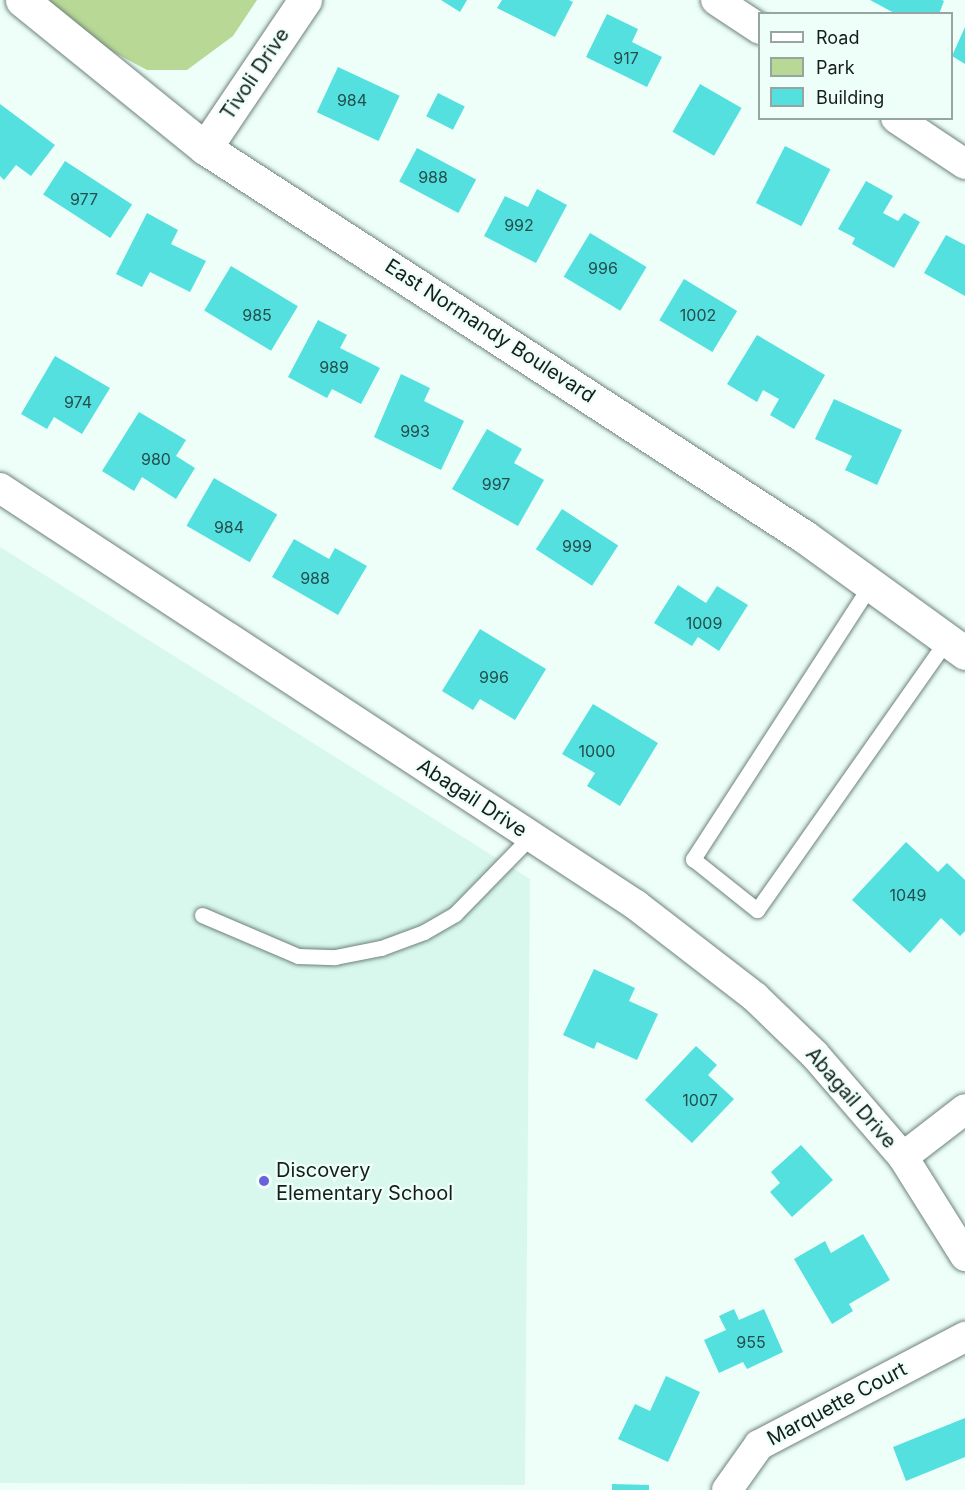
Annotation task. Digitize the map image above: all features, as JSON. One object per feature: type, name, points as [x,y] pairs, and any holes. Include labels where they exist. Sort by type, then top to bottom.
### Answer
[{"type":"street","name":"East Normandy Boulevard","points":[[22,0],[205,148],[566,379],[871,584],[956,646]]},
{"type":"street","name":"Tivoli Drive","points":[[205,148],[305,0]]},
{"type":"street","points":[[716,0],[758,28]]},
{"type":"street","points":[[899,120],[965,164]]},
{"type":"street","name":"Abagail Drive","points":[[0,489],[636,905],[754,997],[815,1055],[903,1157],[961,1240]]},
{"type":"street","points":[[903,1157],[965,1109]]},
{"type":"street","name":"Marquette Court","points":[[727,1490],[759,1445],[965,1337]]},
{"type":"lane","points":[[871,584],[693,859],[756,910],[956,646]]},
{"type":"lane","points":[[202,915],[298,956],[335,957],[381,948],[424,932],[455,914],[531,836]]},
{"type":"shaded area","name":"Discovery Elementary School","points":[[0,547],[530,879],[525,1485],[0,1483]]},
{"type":"green space","points":[[44,0],[257,0],[233,36],[187,70],[147,70],[100,45]]},
{"type":"building","points":[[441,0],[467,0],[460,12]]},
{"type":"building","points":[[502,0],[569,0],[573,2],[555,37],[497,8]]},
{"type":"building","points":[[870,0],[944,1],[940,12],[892,12]]},
{"type":"building","points":[[607,14],[638,29],[632,42],[662,57],[647,87],[586,57]]},
{"type":"building","points":[[965,27],[965,64],[953,57]]},
{"type":"building","points":[[338,67],[400,96],[378,141],[317,112]]},
{"type":"building","points":[[700,84],[742,108],[714,156],[672,132]]},
{"type":"building","points":[[438,93],[465,107],[453,130],[426,116]]},
{"type":"building","points":[[0,104],[55,145],[31,176],[16,165],[4,180],[0,176]]},
{"type":"building","points":[[785,146],[830,169],[801,226],[756,203]]},
{"type":"building","points":[[417,148],[476,179],[458,213],[399,182]]},
{"type":"building","points":[[65,161],[132,205],[110,238],[43,195]]},
{"type":"building","points":[[866,181],[893,196],[883,213],[898,221],[904,213],[920,222],[894,268],[852,244],[855,238],[838,229]]},
{"type":"building","points":[[537,189],[567,205],[536,263],[484,236],[505,196],[528,207]]},
{"type":"building","points":[[147,213],[178,230],[171,244],[206,261],[190,292],[150,272],[142,287],[116,274]]},
{"type":"building","points":[[590,233],[647,267],[620,311],[564,277]]},
{"type":"building","points":[[946,235],[965,245],[965,296],[924,273]]},
{"type":"building","points":[[231,266],[298,306],[271,351],[204,311]]},
{"type":"building","points":[[684,279],[737,311],[712,352],[659,320]]},
{"type":"building","points":[[318,320],[347,335],[340,348],[380,368],[361,404],[332,389],[327,398],[288,377]]},
{"type":"building","points":[[757,335],[825,375],[794,429],[770,415],[779,399],[763,390],[757,402],[727,384]]},
{"type":"building","points":[[55,356],[110,388],[82,434],[54,417],[47,429],[21,414]]},
{"type":"building","points":[[401,374],[430,388],[424,401],[464,421],[441,470],[374,437]]},
{"type":"building","points":[[834,399],[902,430],[877,485],[845,470],[852,456],[815,439]]},
{"type":"building","points":[[139,412],[186,440],[176,456],[195,468],[176,499],[142,477],[134,491],[102,471]]},
{"type":"building","points":[[487,429],[522,449],[514,463],[544,480],[518,526],[452,489]]},
{"type":"building","points":[[214,478],[277,514],[250,562],[187,526]]},
{"type":"building","points":[[562,509],[618,545],[592,586],[536,549]]},
{"type":"building","points":[[294,539],[329,559],[335,548],[367,566],[338,615],[272,577]]},
{"type":"building","points":[[678,585],[706,603],[717,586],[748,605],[719,651],[698,637],[692,646],[654,623]]},
{"type":"building","points":[[480,629],[546,669],[515,720],[480,699],[473,710],[442,691]]},
{"type":"building","points":[[593,704],[658,743],[620,806],[587,786],[595,773],[562,754]]},
{"type":"building","points":[[906,842],[938,872],[947,863],[965,880],[965,931],[960,936],[941,918],[910,953],[852,900]]},
{"type":"building","points":[[594,969],[635,988],[629,1001],[658,1014],[637,1060],[597,1042],[594,1049],[563,1035]]},
{"type":"building","points":[[696,1046],[717,1065],[708,1075],[734,1099],[692,1143],[645,1100]]},
{"type":"building","points":[[801,1145],[833,1180],[792,1217],[770,1192],[780,1183],[771,1172]]},
{"type":"building","points":[[863,1234],[890,1280],[849,1304],[853,1311],[832,1324],[794,1259],[825,1241],[831,1253]]},
{"type":"building","points":[[734,1309],[739,1320],[764,1309],[783,1352],[747,1369],[743,1362],[719,1373],[704,1340],[726,1330],[719,1316]]},
{"type":"building","points":[[666,1376],[700,1392],[668,1462],[618,1439],[635,1404],[650,1411]]},
{"type":"building","points":[[965,1418],[965,1457],[906,1481],[893,1447]]},
{"type":"building","points":[[612,1484],[649,1485],[649,1490],[612,1490]]},
{"type":"place","name":"Discovery Elementary School","points":[[264,1181]]}]
